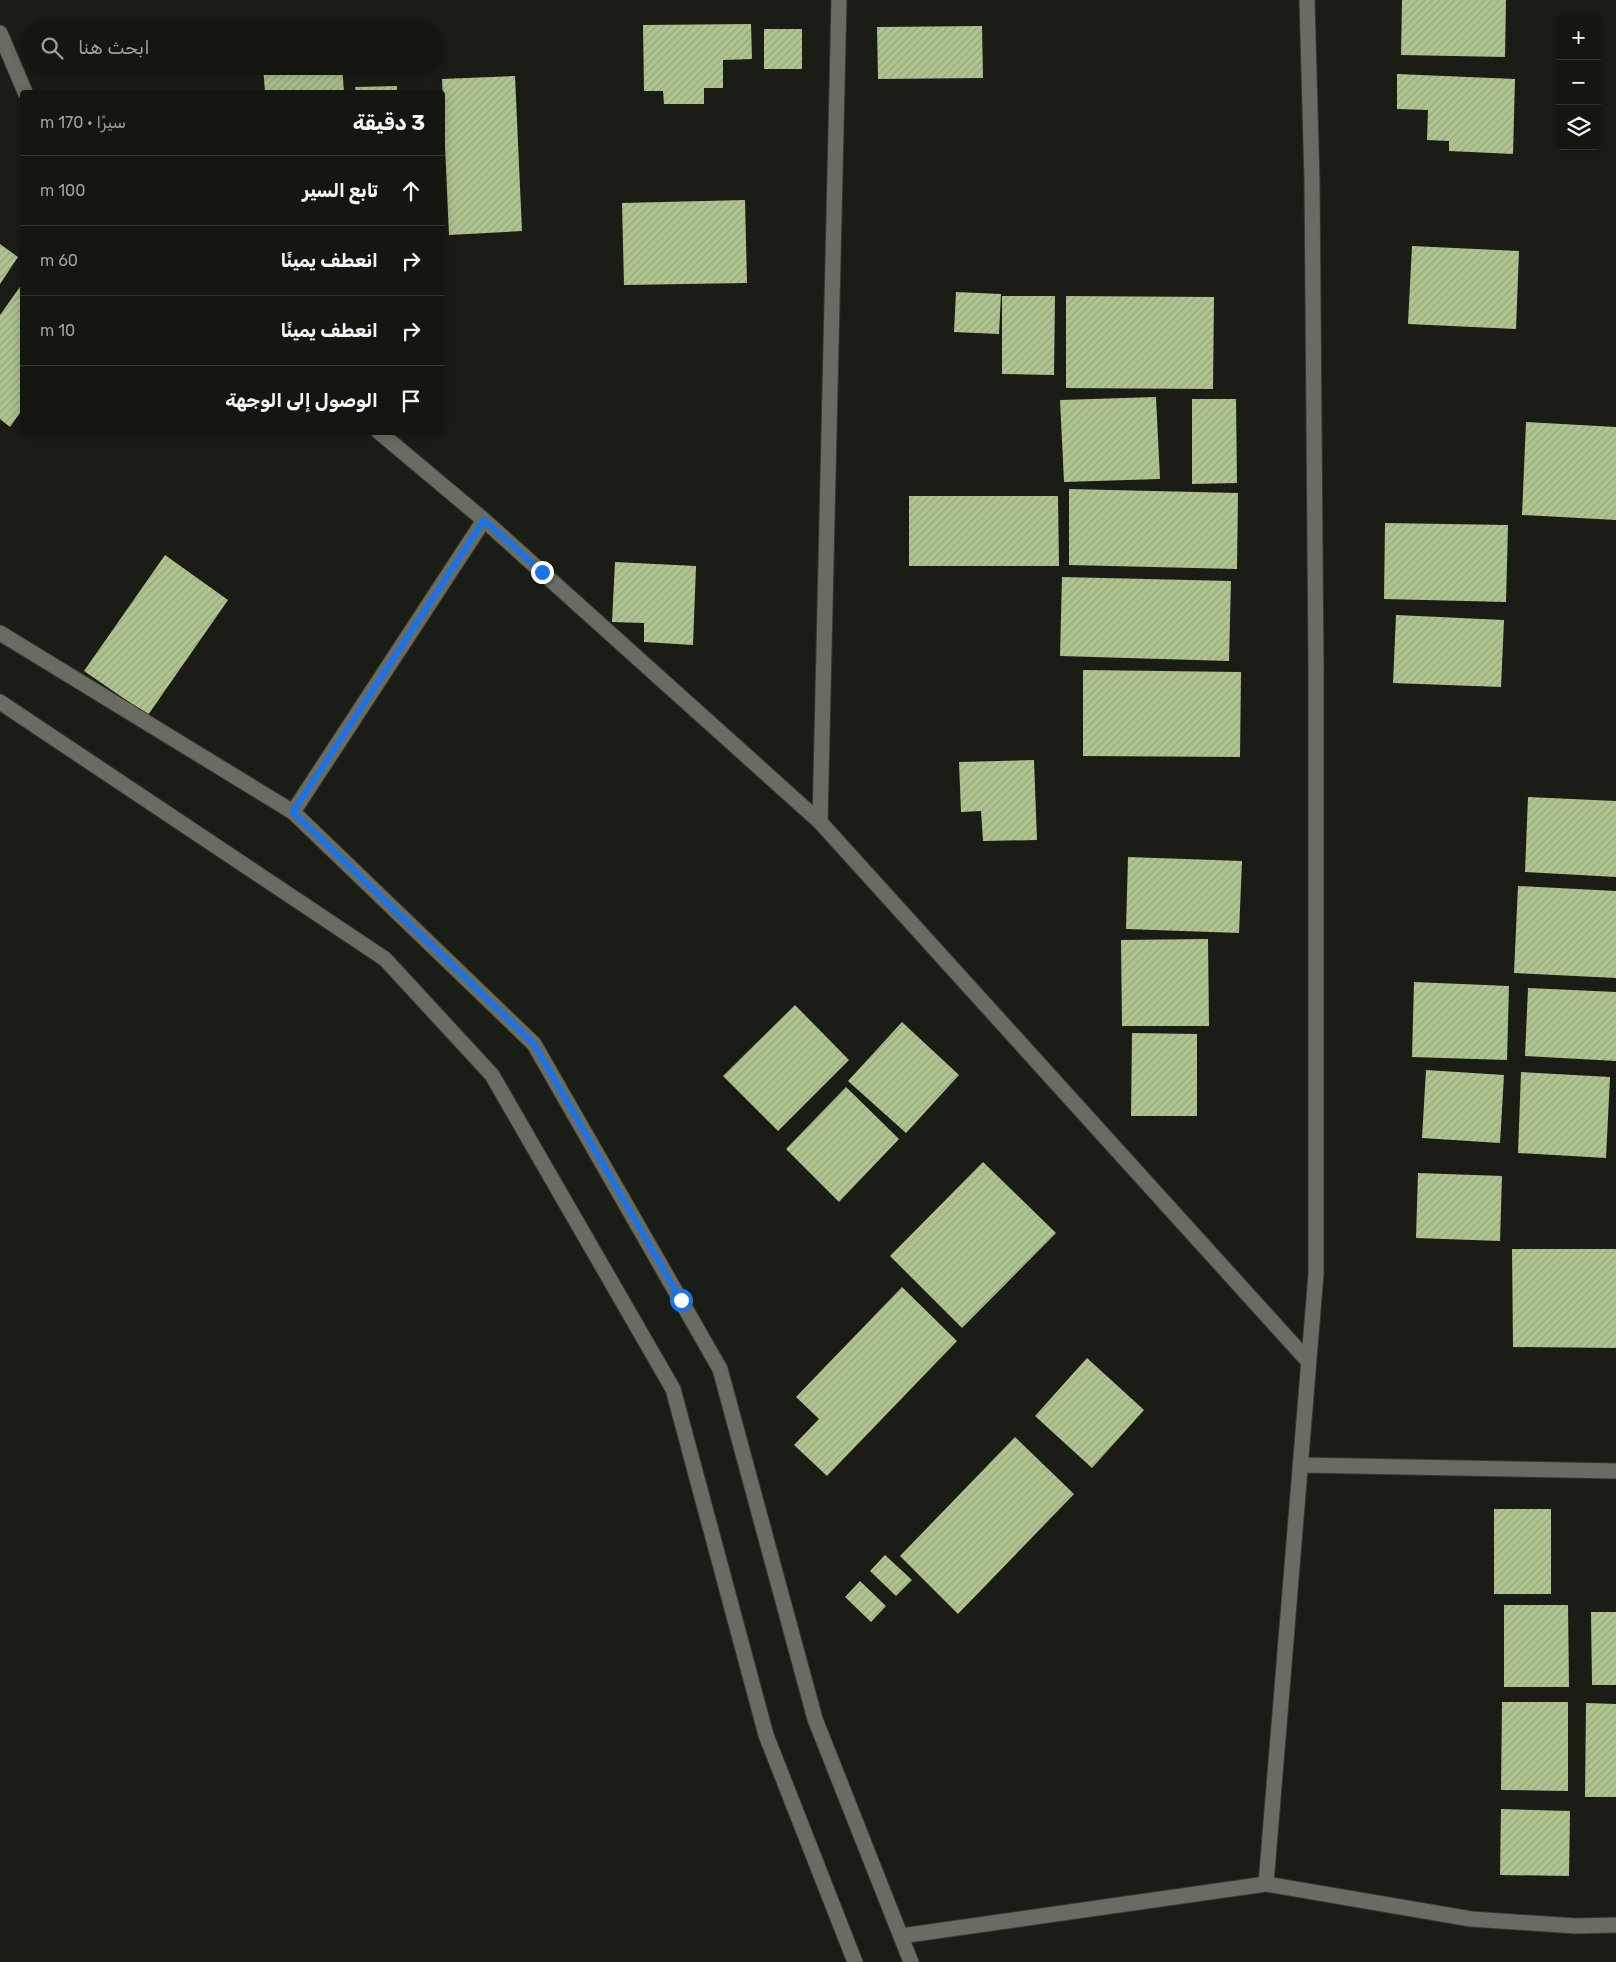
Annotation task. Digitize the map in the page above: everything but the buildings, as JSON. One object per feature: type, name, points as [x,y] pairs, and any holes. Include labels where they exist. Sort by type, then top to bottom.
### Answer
[{"type":"street","points":[[820,822],[839,0]]},
{"type":"street","points":[[1266,1884],[1316,1274],[1316,668],[1312,181],[1307,0]]},
{"type":"street","points":[[0,33],[24,90]]},
{"type":"street","points":[[382,435],[484,520],[820,822],[1308,1361]]},
{"type":"street","points":[[293,812],[484,520]]},
{"type":"street","points":[[0,633],[293,812],[534,1044],[720,1368],[814,1719],[911,1962]]},
{"type":"street","points":[[0,702],[385,959],[492,1075],[672,1389],[766,1735],[855,1962]]},
{"type":"street","points":[[1300,1465],[1616,1471]]},
{"type":"street","points":[[901,1936],[1266,1884],[1471,1919],[1576,1926],[1616,1925]]},
{"type":"route","points":[[542,572],[484,520],[293,812],[534,1044],[681,1300]]}]
